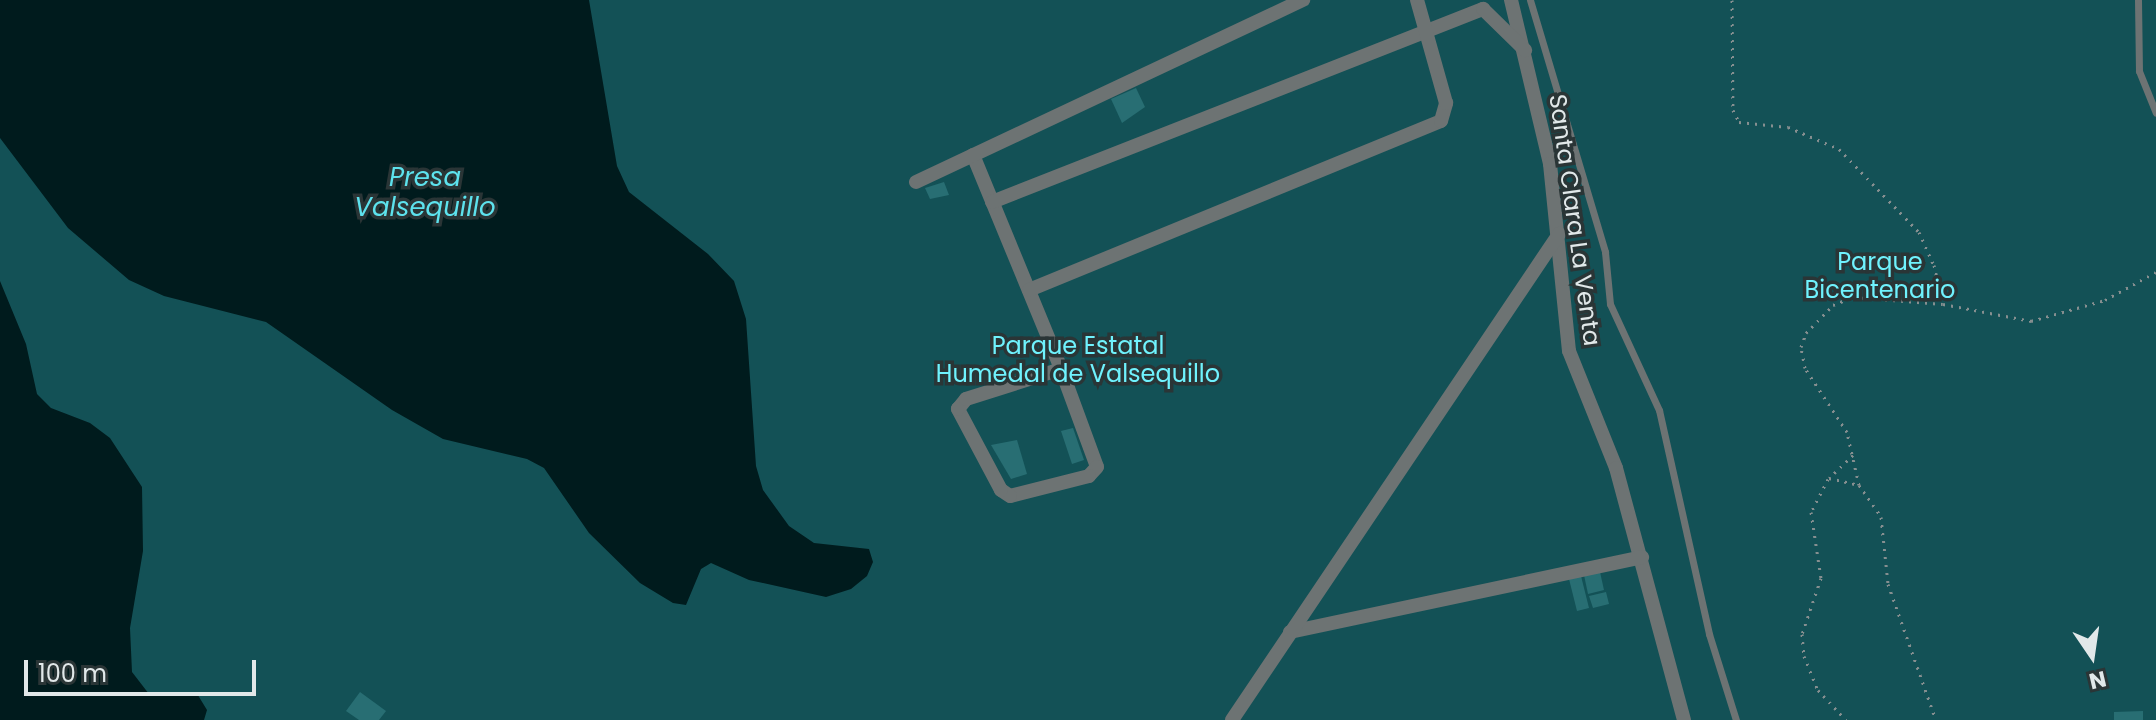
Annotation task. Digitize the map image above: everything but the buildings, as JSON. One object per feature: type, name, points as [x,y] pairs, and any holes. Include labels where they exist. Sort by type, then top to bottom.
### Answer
[{"type":"street","points":[[916,182],[1303,0]]},
{"type":"street","points":[[1029,290],[1433,126],[1446,112],[1446,103],[1417,0]]},
{"type":"street","name":"Santa Clara La Venta","points":[[1511,0],[1542,121],[1559,234],[1569,351],[1616,468],[1684,720]]},
{"type":"street","points":[[992,202],[1427,30],[1481,5],[1525,50]]},
{"type":"street","points":[[973,155],[1061,369],[1097,467],[1089,476],[1010,496],[1001,490],[958,409],[966,399],[1061,369]]},
{"type":"street","points":[[1232,720],[1559,234]]},
{"type":"street","points":[[1290,632],[1642,557]]},
{"type":"lane","points":[[1530,0],[1605,252],[1610,304],[1659,410],[1709,634],[1736,720]]},
{"type":"lane","points":[[2138,0],[2139,71],[2156,113]]},
{"type":"path","points":[[1732,0],[1733,110],[1739,122],[1800,130],[1839,149],[1919,232],[1934,265],[1943,304]]},
{"type":"path","points":[[1936,720],[1888,584],[1886,532],[1859,485],[1847,432],[1805,368],[1801,347],[1806,333],[1833,305],[1853,297],[1943,304],[2031,321],[2105,300],[2156,272]]},
{"type":"path","points":[[1846,720],[1818,690],[1804,656],[1802,634],[1821,578],[1811,512],[1829,478],[1853,455]]},
{"type":"path","points":[[1829,478],[1859,485]]},
{"type":"green space","name":"Parque Estatal Humedal de Valsequillo","points":[[0,0],[2156,0],[2156,720],[0,720]]},
{"type":"water","name":"Presa Valsequillo","points":[[0,0],[589,0],[617,166],[629,192],[708,254],[734,281],[746,319],[756,466],[763,490],[789,526],[814,543],[869,549],[873,562],[867,576],[851,589],[826,597],[749,580],[711,563],[701,569],[686,605],[673,603],[640,583],[589,533],[544,468],[527,459],[443,439],[392,410],[266,322],[164,296],[129,280],[68,228],[0,138]]},
{"type":"water","points":[[0,281],[26,344],[37,394],[51,408],[90,423],[110,438],[142,487],[143,551],[130,628],[132,672],[149,694],[196,692],[207,710],[204,720],[0,720]]},
{"type":"park label","name":"Parque Bicentenario","points":[[1880,276]]}]
